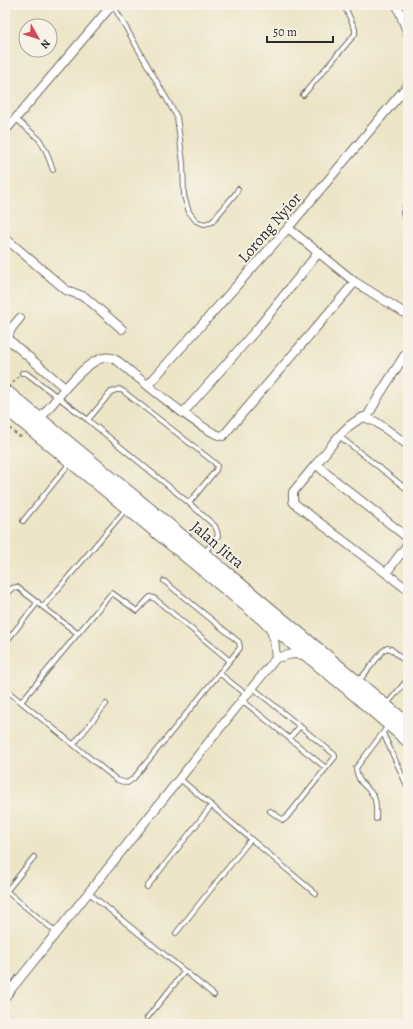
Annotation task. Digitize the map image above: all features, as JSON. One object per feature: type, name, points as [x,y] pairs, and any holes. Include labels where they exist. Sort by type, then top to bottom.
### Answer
[{"type":"highway","name":"Jalan Jitra","points":[[7,390],[408,725]]},
{"type":"highway","name":"Jalan Jitra","points":[[5,407],[306,655],[386,728],[408,740]]},
{"type":"street","points":[[5,131],[113,5]]},
{"type":"street","points":[[397,5],[408,34]]},
{"type":"street","name":"Lorong Nyior","points":[[148,385],[288,228],[408,85]]},
{"type":"street","points":[[408,206],[405,213],[408,218]]},
{"type":"street","points":[[288,228],[355,282],[408,315]]},
{"type":"street","points":[[5,238],[66,290],[86,297],[122,329]]},
{"type":"street","points":[[183,413],[256,329],[319,252]]},
{"type":"street","points":[[40,419],[66,388],[91,362],[103,358],[111,358],[183,413],[215,435],[223,436],[355,282]]},
{"type":"street","points":[[20,318],[9,331],[9,340],[66,388]]},
{"type":"street","points":[[408,350],[367,417],[353,423],[338,436],[293,492],[293,501],[408,590]]},
{"type":"street","points":[[367,417],[408,445]]},
{"type":"street","points":[[316,464],[405,535],[408,526]]},
{"type":"street","points":[[386,573],[408,544]]},
{"type":"street","points":[[268,624],[274,639],[276,658]]},
{"type":"street","points":[[5,997],[276,658],[286,655],[306,655]]},
{"type":"lane","points":[[113,5],[177,117],[183,163],[184,196],[189,212],[196,221],[200,223],[204,224],[212,222],[238,189]]},
{"type":"lane","points":[[303,95],[354,34],[355,29],[344,5]]},
{"type":"lane","points":[[16,119],[39,139],[46,151],[53,170]]},
{"type":"lane","points":[[22,373],[26,373],[88,420],[215,526],[218,536],[203,554]]},
{"type":"lane","points":[[88,420],[111,392],[119,390],[123,391],[215,463],[217,466],[216,470],[189,503]]},
{"type":"lane","points":[[338,436],[408,490]]},
{"type":"lane","points":[[23,520],[71,462]]},
{"type":"lane","points":[[43,607],[127,508]]},
{"type":"lane","points":[[5,689],[117,780],[127,783],[137,774],[240,648],[239,642],[164,581]]},
{"type":"lane","points":[[5,596],[12,588],[17,587],[76,633]]},
{"type":"lane","points":[[21,702],[76,633],[112,593],[137,611],[152,596],[229,660]]},
{"type":"lane","points":[[5,643],[38,602]]},
{"type":"lane","points":[[357,682],[387,648],[391,649],[408,664]]},
{"type":"lane","points":[[219,673],[290,738],[326,768]]},
{"type":"lane","points":[[386,706],[408,679]]},
{"type":"lane","points":[[253,688],[335,755],[335,758],[286,818],[283,820],[280,819],[270,811]]},
{"type":"lane","points":[[74,744],[106,704]]},
{"type":"lane","points":[[290,738],[300,726]]},
{"type":"lane","points":[[386,728],[408,788]]},
{"type":"lane","points":[[376,819],[375,800],[373,795],[359,781],[356,768],[386,728]]},
{"type":"lane","points":[[180,779],[316,894]]},
{"type":"lane","points":[[146,887],[212,805]]},
{"type":"lane","points":[[176,933],[251,839]]},
{"type":"lane","points":[[34,857],[6,892],[57,933]]},
{"type":"lane","points":[[89,893],[214,995]]},
{"type":"lane","points":[[147,1018],[185,971]]}]
